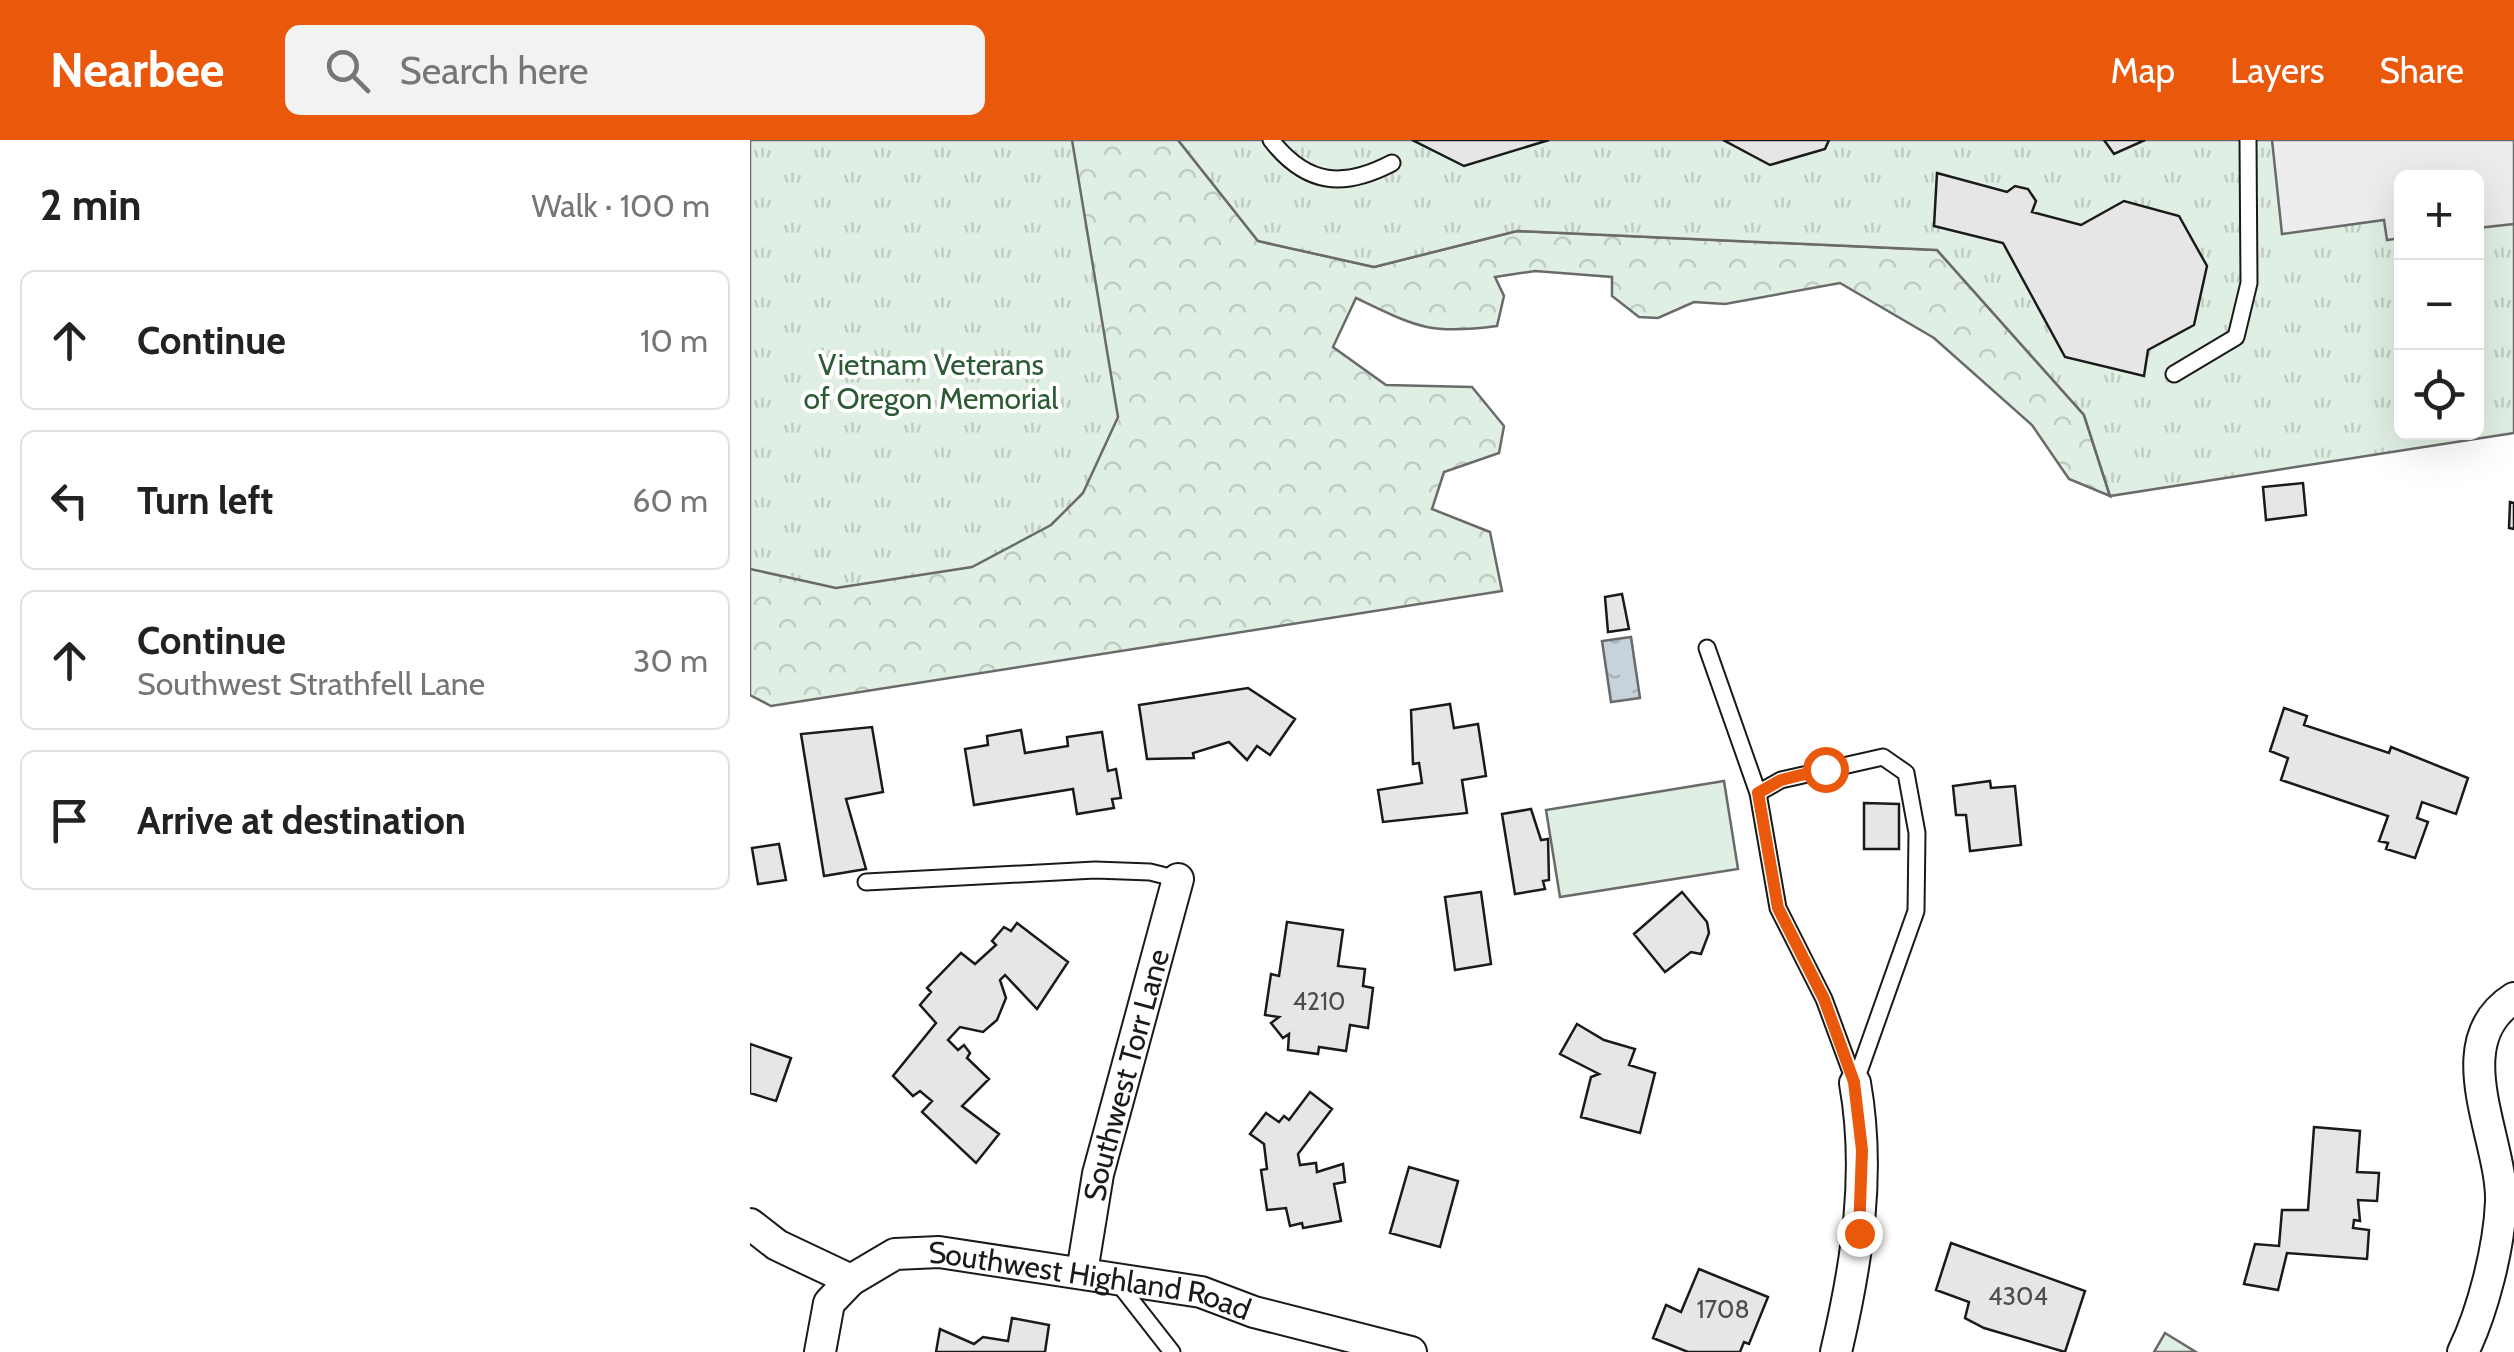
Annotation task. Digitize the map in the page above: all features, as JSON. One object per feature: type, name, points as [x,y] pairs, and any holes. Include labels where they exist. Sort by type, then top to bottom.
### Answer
[{"type":"street","name":"Southwest Torr Lane","points":[[1097,1274],[1098,1174],[1178,879]]},
{"type":"street","points":[[2463,1352],[2480,1318],[2501,1201],[2479,1054],[2494,1016],[2514,998]]},
{"type":"street","points":[[1836,1352],[1859,1233],[1862,1150],[1854,1082]]},
{"type":"street","points":[[750,1224],[776,1245],[851,1280]]},
{"type":"street","name":"Southwest Highland Road","points":[[820,1352],[830,1303],[851,1280],[895,1254],[940,1252],[1201,1292],[1254,1312],[1411,1352]]},
{"type":"lane","points":[[1271,140],[1321,180],[1360,180],[1392,163]]},
{"type":"lane","points":[[2174,374],[2236,337],[2248,283],[2248,140]]},
{"type":"lane","points":[[1707,648],[1758,793],[1778,908],[1824,999],[1854,1082]]},
{"type":"lane","points":[[1758,793],[1781,780],[1882,758],[1906,773],[1916,833],[1916,910],[1854,1082]]},
{"type":"lane","points":[[866,882],[1095,870],[1150,872],[1178,879]]},
{"type":"lane","points":[[1097,1274],[1172,1352]]},
{"type":"green space","name":"Vietnam Veterans of Oregon Memorial","points":[[750,140],[1072,140],[1118,417],[1083,493],[1051,525],[972,567],[836,588],[750,569]]},
{"type":"green space","points":[[930,140],[1178,140],[1258,241],[1374,267],[1517,231],[1937,250],[2084,415],[2110,496],[2069,479],[2032,425],[1934,338],[1840,283],[1725,304],[1694,302],[1658,318],[1639,317],[1612,296],[1612,277],[1535,271],[1495,277],[1504,296],[1497,326],[1455,330],[1409,322],[1356,298],[1333,347],[1386,385],[1472,387],[1504,426],[1499,453],[1444,472],[1432,509],[1490,532],[1502,591],[771,706],[750,695],[750,541]]},
{"type":"green space","points":[[1178,140],[2514,140],[2514,433],[2484,438],[2484,170],[2394,170],[2394,440],[2469,440],[2110,496],[2084,415],[1937,250],[1517,231],[1374,267],[1258,241]]},
{"type":"green space","points":[[1724,781],[1738,869],[1560,897],[1546,810]]},
{"type":"green space","points":[[2165,1333],[2196,1352],[2154,1352]]},
{"type":"shaded area","points":[[2272,140],[2514,140],[2514,224],[2484,227],[2484,170],[2394,170],[2394,239],[2387,240],[2384,220],[2282,234]]},
{"type":"water","points":[[1631,637],[1640,698],[1611,702],[1602,641]]},
{"type":"building","points":[[1412,140],[1549,140],[1464,166]]},
{"type":"building","points":[[1723,140],[1829,140],[1825,149],[1770,165]]},
{"type":"building","points":[[2104,140],[2145,140],[2114,154]]},
{"type":"building","points":[[1937,173],[2007,192],[2015,186],[2028,189],[2036,201],[2032,212],[2081,225],[2124,201],[2179,216],[2207,266],[2194,325],[2148,350],[2144,376],[2065,357],[2003,243],[1934,226]]},
{"type":"building","points":[[2303,483],[2306,515],[2266,520],[2263,487]]},
{"type":"building","points":[[2510,502],[2514,503],[2514,529],[2509,528]]},
{"type":"building","points":[[1622,594],[1629,629],[1608,632],[1605,597]]},
{"type":"building","points":[[1248,688],[1295,719],[1270,755],[1257,746],[1247,760],[1229,742],[1193,753],[1194,758],[1147,759],[1139,705]]},
{"type":"building","points":[[1450,704],[1454,728],[1478,724],[1486,776],[1462,780],[1467,813],[1383,822],[1378,790],[1422,783],[1419,763],[1413,764],[1411,710]]},
{"type":"building","points":[[2284,708],[2307,716],[2304,725],[2389,753],[2391,747],[2468,778],[2456,814],[2422,802],[2417,818],[2428,822],[2415,858],[2386,849],[2388,843],[2379,841],[2388,816],[2281,780],[2288,758],[2270,751]]},
{"type":"building","points":[[872,727],[883,792],[846,799],[866,869],[824,876],[801,734]]},
{"type":"building","points":[[1021,730],[1025,753],[1068,746],[1067,737],[1102,732],[1108,771],[1116,769],[1121,798],[1112,799],[1114,808],[1077,814],[1073,789],[974,805],[965,749],[988,745],[987,736]]},
{"type":"building","points":[[1990,781],[1991,788],[2015,786],[2021,845],[1970,851],[1966,815],[1956,815],[1953,786]]},
{"type":"building","points":[[1864,803],[1899,804],[1899,849],[1864,849]]},
{"type":"building","points":[[1531,809],[1541,840],[1548,839],[1549,880],[1543,881],[1545,889],[1515,894],[1502,814]]},
{"type":"building","points":[[779,844],[786,880],[758,884],[752,848]]},
{"type":"building","points":[[1481,892],[1491,964],[1455,970],[1445,897]]},
{"type":"building","points":[[1682,892],[1707,922],[1709,933],[1701,954],[1691,952],[1665,972],[1634,934]]},
{"type":"building","points":[[1287,922],[1343,930],[1338,966],[1365,969],[1363,986],[1373,988],[1368,1028],[1350,1025],[1346,1051],[1319,1047],[1318,1054],[1288,1050],[1289,1034],[1283,1038],[1271,1023],[1279,1017],[1265,1015],[1271,974],[1279,976]]},
{"type":"building","points":[[1017,923],[1068,962],[1037,1009],[1005,975],[1000,980],[1006,998],[997,1020],[983,1032],[960,1027],[948,1040],[958,1050],[964,1045],[970,1053],[967,1058],[989,1079],[962,1106],[999,1134],[976,1163],[922,1112],[932,1101],[920,1091],[913,1096],[893,1076],[936,1023],[920,1005],[931,992],[927,988],[961,953],[975,964],[996,945],[992,941],[1004,927],[1011,931]]},
{"type":"building","points":[[1577,1024],[1604,1040],[1635,1049],[1629,1065],[1655,1073],[1640,1133],[1581,1117],[1591,1077],[1599,1074],[1560,1054]]},
{"type":"building","points":[[750,1044],[791,1058],[776,1101],[750,1093]]},
{"type":"building","points":[[1310,1092],[1332,1109],[1298,1154],[1300,1165],[1316,1163],[1317,1172],[1343,1164],[1345,1182],[1334,1184],[1341,1221],[1303,1228],[1302,1223],[1290,1226],[1286,1208],[1267,1210],[1261,1170],[1267,1169],[1264,1144],[1250,1134],[1266,1113],[1279,1122],[1284,1116],[1289,1120]]},
{"type":"building","points":[[2314,1127],[2360,1131],[2357,1172],[2379,1173],[2377,1201],[2358,1200],[2360,1221],[2354,1220],[2353,1228],[2369,1230],[2367,1259],[2287,1253],[2278,1290],[2244,1284],[2255,1244],[2279,1246],[2282,1210],[2308,1210]]},
{"type":"building","points":[[1409,1167],[1458,1181],[1440,1247],[1390,1233]]},
{"type":"building","points":[[1951,1243],[2085,1291],[2065,1352],[1984,1328],[1965,1318],[1969,1302],[1936,1290]]},
{"type":"building","points":[[1699,1269],[1768,1297],[1749,1344],[1744,1342],[1740,1352],[1688,1352],[1653,1338],[1666,1305],[1681,1312]]},
{"type":"building","points":[[1012,1318],[1049,1325],[1045,1352],[936,1352],[940,1329],[974,1344],[983,1337],[1008,1341]]},
{"type":"route","points":[[1825,769],[1781,780],[1758,793],[1778,908],[1824,999],[1854,1082],[1862,1150],[1859,1233]]}]
